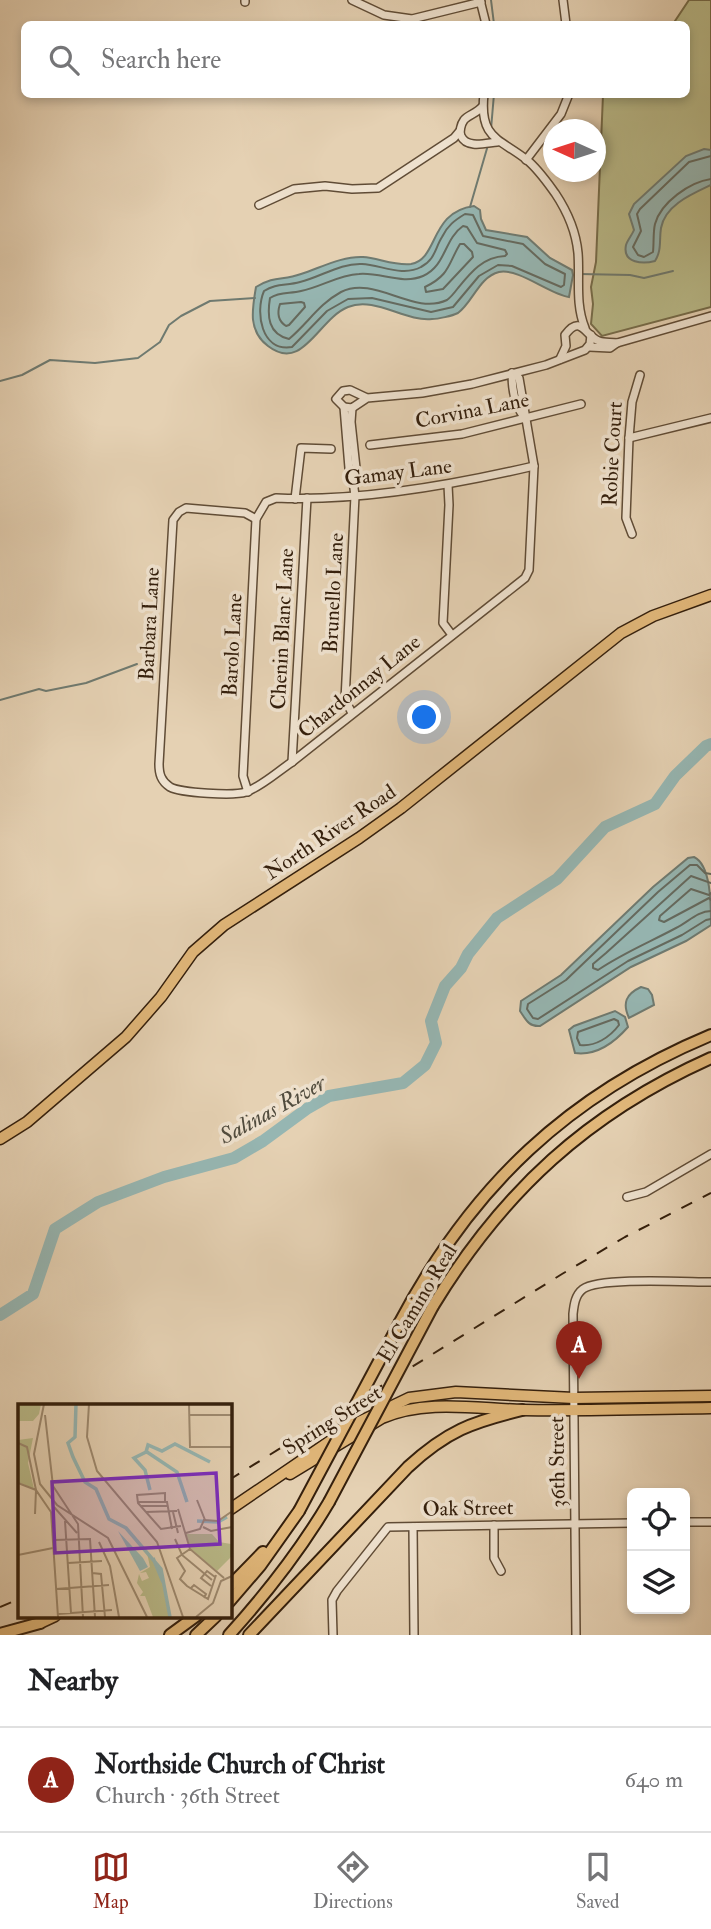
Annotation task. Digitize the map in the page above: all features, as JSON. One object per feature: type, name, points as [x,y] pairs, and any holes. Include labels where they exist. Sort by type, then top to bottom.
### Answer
[{"type":"highway","name":"El Camino Real","points":[[231,1600],[260,1566],[299,1511],[423,1278],[461,1224],[497,1180],[533,1145],[586,1103],[637,1069],[711,1035]]},
{"type":"highway","name":"El Camino Real","points":[[229,1635],[270,1590],[306,1542],[433,1306],[460,1263],[485,1231],[548,1162],[598,1121],[678,1073],[711,1058]]},
{"type":"highway","points":[[249,1635],[408,1467],[435,1443],[472,1424],[522,1410]]},
{"type":"highway","points":[[231,1585],[287,1528]]},
{"type":"highway","points":[[170,1635],[193,1618]]},
{"type":"highway","points":[[196,1635],[214,1618]]},
{"type":"highway","points":[[0,1634],[40,1623]]},
{"type":"highway","points":[[18,1635],[40,1623]]},
{"type":"main road","name":"North River Road","points":[[0,1139],[27,1122],[126,1037],[161,997],[192,952],[224,925],[401,808],[621,633],[653,615],[711,595]]},
{"type":"main road","name":"Spring Street","points":[[231,1509],[357,1423],[409,1398],[456,1392],[574,1398],[711,1396]]},
{"type":"main road","name":"Spring Street","points":[[270,1483],[307,1465],[397,1411],[433,1407],[522,1410],[711,1408]]},
{"type":"main road","points":[[40,1623],[51,1618]]},
{"type":"street","points":[[352,0],[384,15],[412,19],[481,1],[484,21]]},
{"type":"street","points":[[563,0],[566,21]]},
{"type":"street","points":[[483,98],[482,107],[488,130],[497,142],[526,160],[564,208],[574,231],[578,252],[579,304],[585,328],[599,341],[617,343]]},
{"type":"street","points":[[526,160],[561,114],[567,98]]},
{"type":"street","points":[[259,205],[294,189],[325,186],[352,190],[378,188],[441,147],[459,131],[464,120],[482,107]]},
{"type":"street","points":[[468,118],[479,117],[485,120]]},
{"type":"street","points":[[480,144],[488,130]]},
{"type":"street","points":[[459,131],[466,143]]},
{"type":"street","points":[[441,147],[497,142]]},
{"type":"street","points":[[560,359],[566,346],[565,335],[574,323],[579,304]]},
{"type":"street","points":[[367,398],[350,390],[343,391],[336,399],[348,408],[367,398],[422,393],[472,384],[560,359],[589,347],[604,349],[711,316]]},
{"type":"street","points":[[570,329],[579,326],[585,328]]},
{"type":"street","points":[[589,347],[591,335]]},
{"type":"street","points":[[566,346],[575,353]]},
{"type":"street","points":[[513,373],[512,385],[520,412],[526,418],[534,466]]},
{"type":"street","name":"Robie Court","points":[[632,534],[626,518],[629,438],[632,402],[640,376]]},
{"type":"street","name":"Corvina Lane","points":[[370,444],[463,434],[581,404]]},
{"type":"street","name":"Brunello Lane","points":[[348,408],[349,468],[355,496],[345,700],[352,713]]},
{"type":"street","points":[[629,438],[711,418]]},
{"type":"street","points":[[295,499],[301,449],[331,449]]},
{"type":"street","name":"Gamay Lane","points":[[256,519],[267,502],[276,498],[355,496],[448,485],[534,466]]},
{"type":"street","name":"Chardonnay Lane","points":[[248,792],[292,762],[525,578],[528,573],[534,466]]},
{"type":"street","points":[[448,485],[443,623],[452,635]]},
{"type":"street","name":"Chenin Blanc Lane","points":[[292,762],[307,498]]},
{"type":"street","name":"Barbara Lane","points":[[248,792],[238,794],[178,790],[168,786],[159,774],[171,526],[179,512],[186,508],[245,513],[256,519]]},
{"type":"street","name":"Barolo Lane","points":[[248,792],[243,776],[256,519]]},
{"type":"street","points":[[626,1197],[646,1192],[711,1154]]},
{"type":"street","name":"36th Street","points":[[576,1635],[574,1305],[581,1291],[601,1283],[711,1282]]},
{"type":"street","points":[[690,1522],[711,1522]]},
{"type":"street","name":"Oak Street","points":[[333,1635],[332,1600],[388,1527],[627,1523]]},
{"type":"street","points":[[494,1525],[494,1558],[501,1571]]},
{"type":"street","points":[[413,1527],[414,1635]]},
{"type":"green space","points":[[689,0],[711,0],[711,307],[602,336],[591,324],[591,287],[596,262],[599,182],[606,182],[606,119],[602,119],[603,98],[690,98],[690,21],[675,21]]},
{"type":"water","points":[[704,149],[711,150],[711,185],[680,201],[668,213],[661,228],[655,261],[640,262],[631,259],[627,256],[626,245],[634,230],[629,214],[634,204],[686,156]]},
{"type":"water","points":[[474,206],[480,210],[486,230],[527,237],[550,258],[572,270],[569,297],[525,277],[499,272],[481,284],[458,313],[449,316],[422,319],[358,304],[337,313],[301,349],[291,353],[280,353],[268,346],[257,334],[253,320],[256,287],[355,257],[411,264],[426,254],[449,217]]},
{"type":"water","points":[[694,857],[700,861],[707,876],[711,925],[686,941],[631,967],[540,1026],[528,1022],[520,1011],[521,1001],[561,975],[653,887],[688,858]]},
{"type":"water","points":[[641,987],[648,989],[654,1005],[629,1018],[627,1000]]},
{"type":"water","points":[[615,1011],[625,1017],[628,1027],[623,1033],[598,1050],[575,1053],[569,1030]]},
{"type":"waterway","points":[[491,0],[494,21]]},
{"type":"waterway","points":[[491,129],[494,98]]},
{"type":"waterway","points":[[470,207],[488,145]]},
{"type":"waterway","points":[[580,274],[630,275],[644,278],[673,271]]},
{"type":"waterway","points":[[0,381],[22,375],[50,360],[95,363],[138,358],[160,342],[169,325],[210,301],[255,298]]},
{"type":"waterway","points":[[0,700],[39,689],[46,691],[86,683],[137,664]]},
{"type":"waterway","name":"Salinas River","points":[[0,1315],[33,1294],[55,1229],[98,1202],[164,1177],[234,1158],[329,1096],[403,1083],[425,1065],[436,1043],[431,1021],[445,986],[497,918],[557,879],[605,827],[655,804],[675,776],[711,744]]},
{"type":"railway","points":[[231,1479],[562,1274],[625,1237],[711,1193]]},
{"type":"railway","points":[[0,1607],[18,1599]]},
{"type":"place","name":"Northside Church of Christ","points":[[579,1379]]}]
